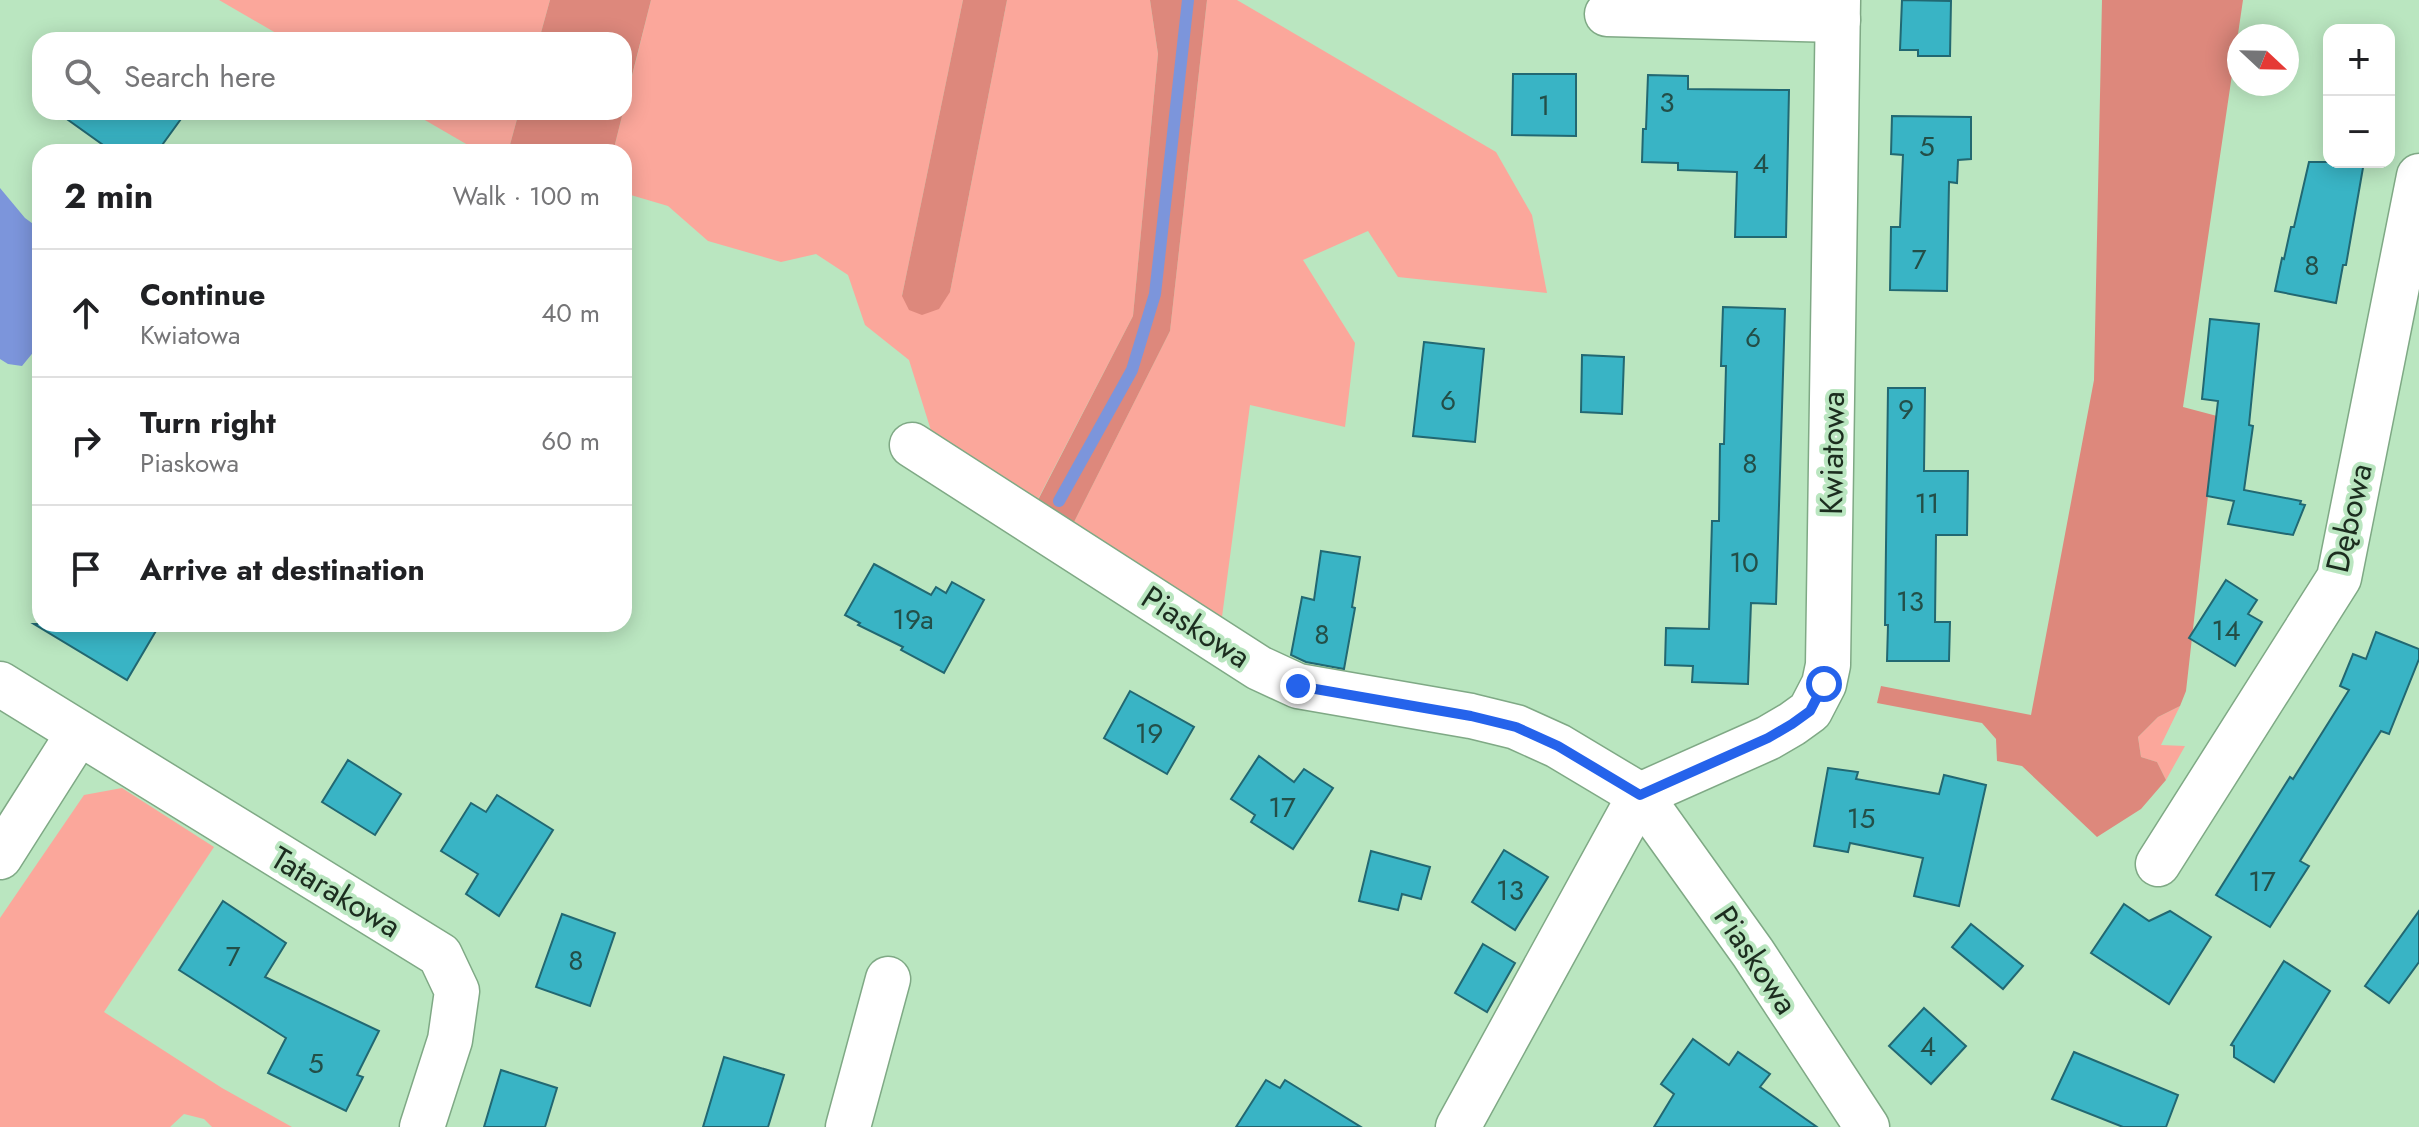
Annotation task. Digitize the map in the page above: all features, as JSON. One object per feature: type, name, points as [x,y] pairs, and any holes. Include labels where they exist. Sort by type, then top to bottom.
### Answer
[{"type":"street","points":[[1607,14],[1838,10]]},
{"type":"street","name":"Kwiatowa","points":[[1640,795],[1768,738],[1792,724],[1810,711],[1826,674],[1838,10]]},
{"type":"street","name":"Dębowa","points":[[2158,864],[2339,578],[2419,176]]},
{"type":"street","name":"Piaskowa","points":[[912,445],[1259,668],[1298,686],[1471,716],[1516,727],[1558,746],[1640,795],[1753,953],[1867,1127]]},
{"type":"street","name":"Tatarakowa","points":[[0,684],[440,955],[457,991],[450,1040],[422,1127]]},
{"type":"street","points":[[0,857],[78,734]]},
{"type":"street","points":[[1458,1127],[1640,795]]},
{"type":"street","points":[[848,1127],[888,979]]},
{"type":"shaded area","points":[[219,0],[550,0],[541,32],[274,32]]},
{"type":"shaded area","points":[[550,0],[651,0],[632,75],[632,32],[541,32]]},
{"type":"shaded area","points":[[651,0],[963,0],[902,296],[950,292],[1007,0],[1150,0],[1158,54],[1133,316],[1038,499],[933,437],[909,360],[865,325],[848,275],[816,254],[781,262],[708,241],[668,206],[632,195],[632,144],[615,144],[621,120],[632,120],[632,76]]},
{"type":"shaded area","points":[[963,0],[1007,0],[950,292],[939,309],[922,315],[909,310],[902,296]]},
{"type":"shaded area","points":[[1150,0],[1207,0],[1170,331],[1073,524],[1038,500],[1133,316],[1158,54]]},
{"type":"shaded area","points":[[1207,0],[1237,0],[1496,152],[1532,215],[1547,293],[1398,277],[1368,231],[1303,260],[1355,343],[1345,427],[1250,405],[1222,617],[1073,524],[1170,331]]},
{"type":"shaded area","points":[[2102,0],[2243,0],[2239,24],[2227,24],[2229,96],[2183,407],[2217,416],[2186,691],[2180,706],[2158,717],[2138,737],[2141,757],[2157,762],[2166,780],[2141,809],[2097,837],[2022,766],[1997,761],[1996,739],[1982,723],[1877,703],[1881,686],[2031,715],[2094,380]]},
{"type":"shaded area","points":[[425,120],[517,120],[510,144],[466,144]]},
{"type":"shaded area","points":[[517,120],[621,120],[615,144],[510,144]]},
{"type":"shaded area","points":[[2180,706],[2161,745],[2185,746],[2166,780],[2157,762],[2141,757],[2138,737],[2158,717]]},
{"type":"shaded area","points":[[122,788],[214,847],[104,1012],[222,1088],[292,1127],[212,1127],[204,1119],[184,1114],[170,1127],[0,1127],[0,918],[84,795]]},
{"type":"water","points":[[0,188],[32,223],[32,354],[22,366],[0,359]]},
{"type":"building","points":[[1902,0],[1951,1],[1950,56],[1918,56],[1918,50],[1900,50]]},
{"type":"building","points":[[1513,74],[1576,74],[1576,136],[1512,135]]},
{"type":"building","points":[[1648,75],[1688,76],[1688,89],[1789,90],[1786,237],[1735,237],[1737,172],[1678,170],[1678,163],[1642,162]]},
{"type":"building","points":[[1892,116],[1971,117],[1971,159],[1958,160],[1957,183],[1949,182],[1947,291],[1890,290],[1891,227],[1900,227],[1903,155],[1891,154]]},
{"type":"building","points":[[68,120],[180,120],[163,144],[102,144]]},
{"type":"building","points":[[2309,162],[2323,162],[2323,168],[2363,168],[2336,303],[2275,291],[2291,227],[2294,227]]},
{"type":"building","points":[[1723,307],[1785,309],[1776,604],[1751,603],[1748,684],[1692,682],[1693,666],[1665,665],[1666,628],[1709,629],[1712,521],[1719,521],[1720,444],[1724,444],[1726,366],[1721,366]]},
{"type":"building","points":[[2210,319],[2259,324],[2249,425],[2253,426],[2244,490],[2301,501],[2300,504],[2305,505],[2293,535],[2228,524],[2234,501],[2207,496],[2218,401],[2202,399]]},
{"type":"building","points":[[1424,342],[1484,349],[1475,442],[1413,436]]},
{"type":"building","points":[[1582,355],[1624,357],[1622,414],[1581,412]]},
{"type":"building","points":[[1888,388],[1925,388],[1924,471],[1968,471],[1967,535],[1936,535],[1935,622],[1950,622],[1949,661],[1887,661]]},
{"type":"building","points":[[1321,551],[1360,557],[1344,669],[1306,662],[1291,655],[1302,597],[1314,600]]},
{"type":"building","points":[[874,564],[931,595],[936,587],[946,593],[952,582],[984,600],[944,673],[845,615]]},
{"type":"building","points":[[2226,580],[2257,600],[2248,614],[2262,622],[2235,666],[2189,638]]},
{"type":"building","points":[[47,632],[155,632],[127,680]]},
{"type":"building","points":[[2376,632],[2419,649],[2419,659],[2389,734],[2381,731],[2300,861],[2309,866],[2270,927],[2216,895],[2349,690],[2340,686],[2353,654],[2366,659]]},
{"type":"building","points":[[1130,691],[1194,727],[1167,774],[1104,738]]},
{"type":"building","points":[[1259,756],[1294,782],[1304,769],[1333,788],[1293,849],[1251,822],[1255,815],[1231,799]]},
{"type":"building","points":[[348,760],[401,794],[375,835],[322,802]]},
{"type":"building","points":[[1828,768],[1858,772],[1856,779],[1939,794],[1944,775],[1986,785],[1959,906],[1914,896],[1923,858],[1850,843],[1848,852],[1814,846]]},
{"type":"building","points":[[497,795],[553,830],[499,916],[466,894],[478,874],[441,851],[471,803],[486,812]]},
{"type":"building","points":[[1504,850],[1548,877],[1515,930],[1472,902]]},
{"type":"building","points":[[1371,851],[1430,867],[1421,899],[1402,894],[1398,910],[1359,901]]},
{"type":"building","points":[[223,901],[286,943],[265,977],[379,1031],[357,1075],[363,1077],[346,1111],[268,1073],[286,1038],[179,970]]},
{"type":"building","points":[[2124,904],[2149,921],[2170,911],[2211,937],[2169,1004],[2091,953]]},
{"type":"building","points":[[2419,911],[2419,962],[2389,1003],[2365,986]]},
{"type":"building","points":[[562,914],[615,933],[590,1006],[536,987]]},
{"type":"building","points":[[1971,924],[2023,966],[2003,989],[1952,947]]},
{"type":"building","points":[[1483,944],[1515,963],[1487,1012],[1455,993]]},
{"type":"building","points":[[2284,961],[2330,991],[2274,1082],[2234,1057],[2234,1046],[2231,1045]]},
{"type":"building","points":[[1924,1008],[1966,1046],[1931,1084],[1889,1046]]},
{"type":"building","points":[[1693,1039],[1729,1065],[1738,1052],[1770,1074],[1760,1087],[1817,1127],[1654,1127],[1674,1094],[1661,1084]]},
{"type":"building","points":[[2074,1052],[2178,1095],[2166,1127],[2123,1127],[2052,1099]]},
{"type":"building","points":[[724,1057],[784,1075],[768,1127],[703,1127]]},
{"type":"building","points":[[501,1070],[557,1088],[545,1127],[484,1127]]},
{"type":"building","points":[[1266,1080],[1280,1088],[1285,1080],[1361,1127],[1236,1127]]},
{"type":"waterway","points":[[1059,501],[1132,370],[1155,294],[1188,0]]},
{"type":"route","points":[[1298,686],[1471,716],[1516,727],[1558,746],[1640,795],[1768,738],[1792,724],[1810,711],[1824,684]]}]
